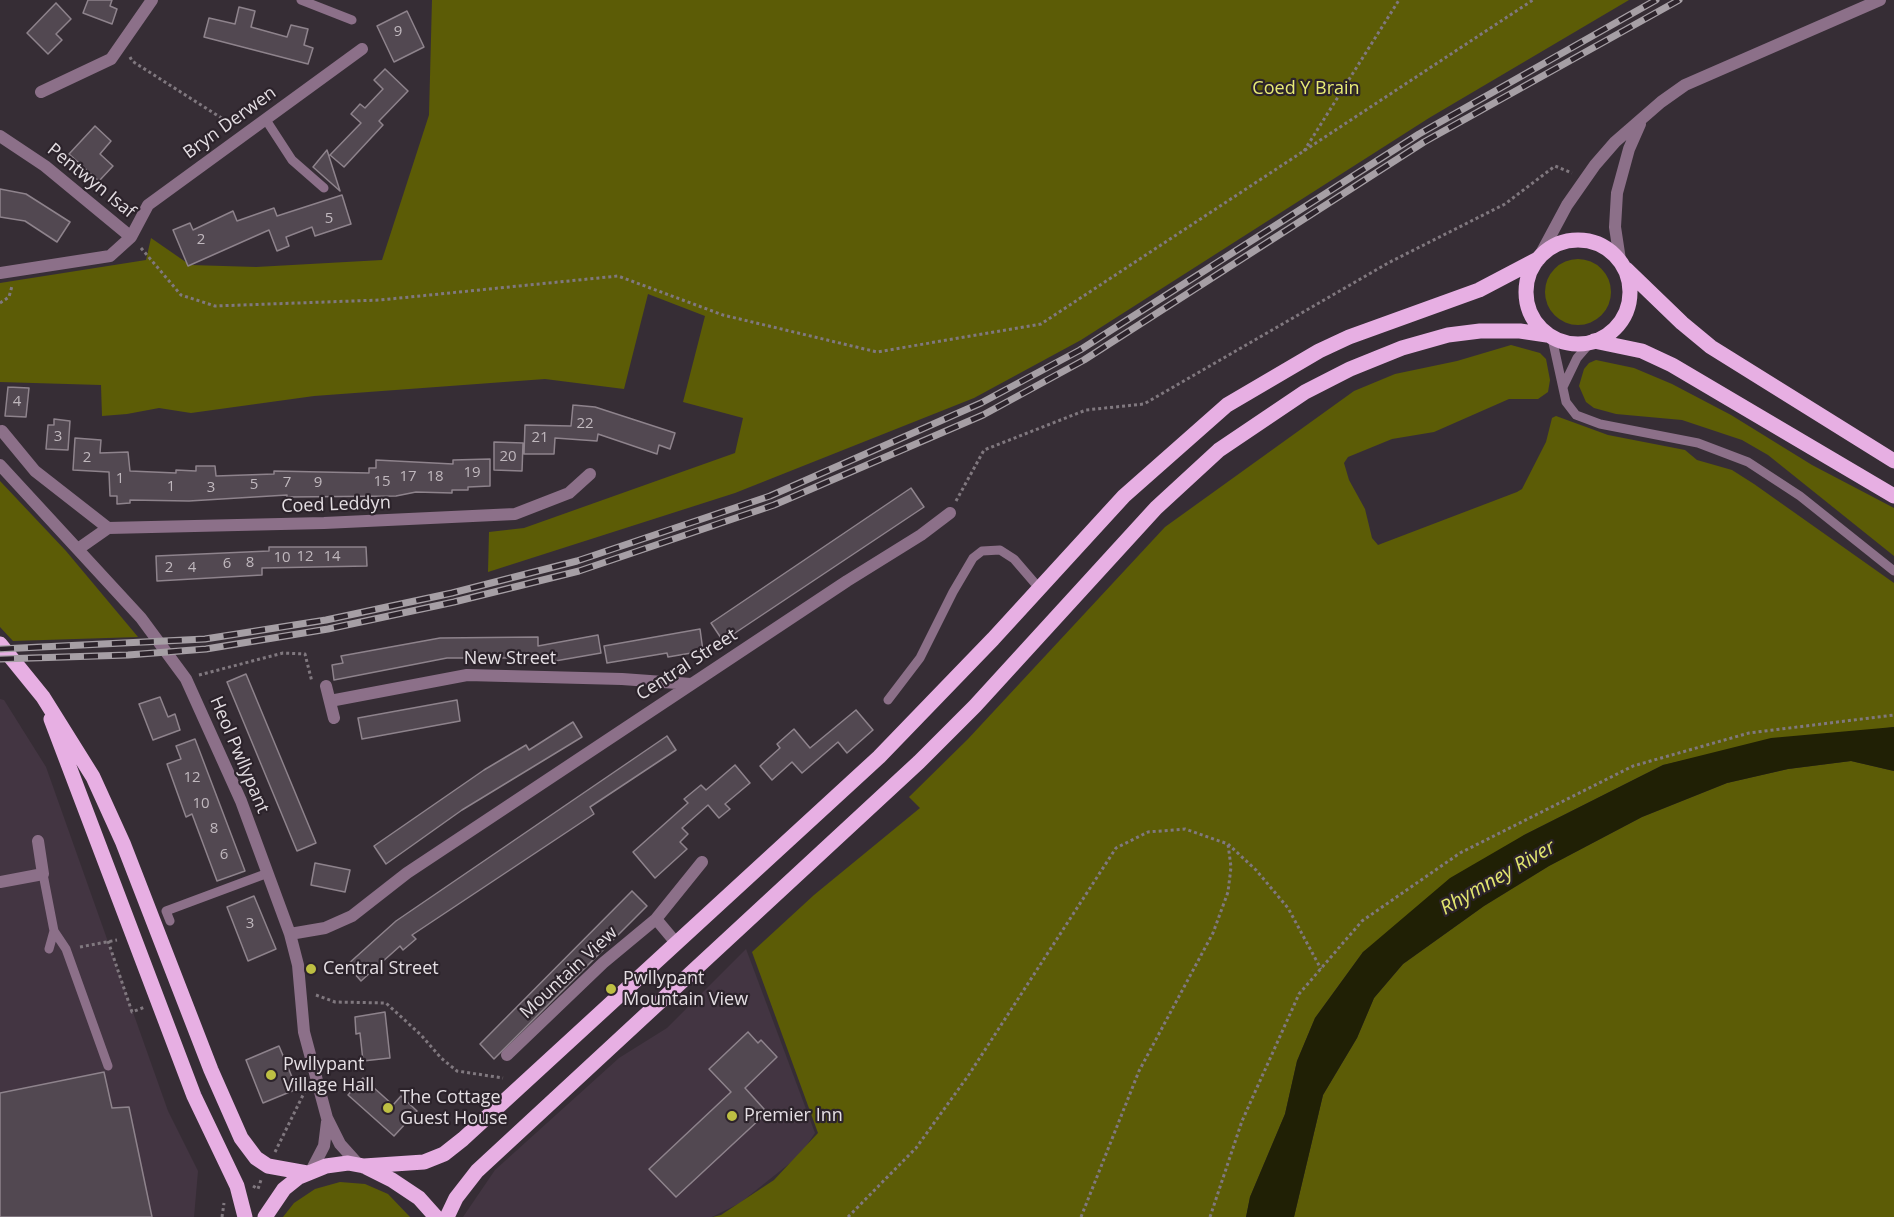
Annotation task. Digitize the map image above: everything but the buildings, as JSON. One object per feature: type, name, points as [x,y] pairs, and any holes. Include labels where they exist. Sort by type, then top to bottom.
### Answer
[{"type":"main road","points":[[265,1217],[284,1189],[309,1172],[334,1164],[424,1162],[453,1148],[879,757],[1124,496],[1192,434],[1235,400],[1285,369],[1334,344],[1479,290],[1538,259],[1552,247],[1578,240],[1603,246],[1682,323],[1710,346],[1894,461]]},
{"type":"main road","points":[[1538,259],[1529,279],[1527,302],[1534,321],[1550,337]]},
{"type":"main road","points":[[1592,342],[1615,329],[1624,317],[1630,292],[1623,264]]},
{"type":"main road","points":[[447,1217],[461,1190],[477,1171],[919,762],[975,706],[1163,501],[1219,450],[1305,392],[1350,369],[1402,348],[1449,335],[1480,331],[1520,331],[1570,344],[1592,342],[1642,351],[1672,365],[1894,496]]},
{"type":"main road","points":[[0,644],[43,697],[76,747],[112,816],[211,1070],[241,1138],[256,1158],[267,1166],[309,1172]]},
{"type":"main road","points":[[43,697],[69,773],[194,1096],[237,1186],[244,1217]]},
{"type":"main road","points":[[361,1165],[413,1193],[436,1217]]},
{"type":"street","points":[[41,92],[111,59],[152,0]]},
{"type":"street","points":[[1538,259],[1585,178],[1615,142],[1660,102],[1685,85],[1880,0]]},
{"type":"street","name":"Bryn Derwen","points":[[131,237],[148,204],[362,49]]},
{"type":"street","points":[[1623,264],[1615,227],[1617,193],[1626,158],[1641,120]]},
{"type":"street","name":"Pentwyn Isaf","points":[[0,136],[45,166],[131,237],[110,256],[0,273]]},
{"type":"street","points":[[2,431],[35,471],[108,528],[78,549]]},
{"type":"street","name":"Heol Pwllypant","points":[[0,465],[141,618],[186,679],[241,801],[290,934],[298,965],[304,1032],[327,1118],[340,1144],[361,1165]]},
{"type":"street","name":"Coed Leddyn","points":[[108,528],[302,524],[515,514],[569,493],[590,474]]},
{"type":"street","name":"Central Street","points":[[290,934],[332,926],[352,916],[407,873],[691,684],[921,535],[950,513]]},
{"type":"street","name":"New Street","points":[[330,701],[467,675],[622,679],[691,684]]},
{"type":"street","points":[[326,686],[334,718]]},
{"type":"street","points":[[0,882],[43,874],[38,841]]},
{"type":"street","name":"Mountain View","points":[[507,1055],[603,963],[656,919],[702,862]]},
{"type":"street","points":[[656,919],[677,944]]},
{"type":"street","name":"Heol Pwllypant","points":[[309,1172],[324,1146],[327,1118]]},
{"type":"lane","points":[[300,0],[352,20]]},
{"type":"lane","points":[[266,120],[292,160],[324,188]]},
{"type":"lane","points":[[1550,337],[1570,409],[1585,419],[1698,443],[1748,462],[1800,496],[1894,571]]},
{"type":"lane","points":[[1563,387],[1577,358],[1592,342]]},
{"type":"lane","points":[[888,700],[920,658],[958,584],[973,558],[982,550],[1000,550],[1014,559],[1040,588]]},
{"type":"lane","points":[[170,921],[166,911],[268,873]]},
{"type":"lane","points":[[43,874],[54,931],[66,950],[108,1066]]},
{"type":"lane","points":[[49,949],[54,931]]},
{"type":"path","points":[[1303,153],[1399,0]]},
{"type":"path","points":[[131,237],[181,295],[215,306],[380,300],[618,276],[723,315],[877,352],[1041,324],[1533,0]]},
{"type":"path","points":[[132,61],[246,134]]},
{"type":"path","points":[[950,513],[984,450],[1086,410],[1144,404],[1388,263],[1505,204],[1555,166],[1585,178]]},
{"type":"path","points":[[0,303],[9,297],[14,272]]},
{"type":"path","points":[[214,670],[283,653],[305,654],[316,701],[330,701]]},
{"type":"path","points":[[1210,1217],[1242,1121],[1299,994],[1362,921],[1460,854],[1633,766],[1749,733],[1894,715]]},
{"type":"path","points":[[848,1217],[916,1148],[968,1076],[1116,848],[1148,832],[1185,829],[1228,844],[1256,870],[1288,908],[1321,970]]},
{"type":"path","points":[[1081,1217],[1139,1071],[1214,933],[1228,892],[1231,867],[1228,844]]},
{"type":"path","points":[[66,950],[108,941]]},
{"type":"path","points":[[300,990],[335,1002],[386,1003],[457,1071],[503,1078]]},
{"type":"shaded area","points":[[0,699],[4,700],[46,767],[168,1111],[198,1171],[194,1217],[0,1217]]},
{"type":"shaded area","points":[[746,949],[815,1133],[800,1155],[740,1203],[712,1217],[463,1217],[495,1170],[619,1058],[667,1028]]},
{"type":"green space","name":"Coed Y Brain","points":[[432,0],[1629,0],[1429,118],[1081,340],[974,398],[735,493],[488,572],[489,532],[524,528],[735,453],[743,418],[683,402],[705,316],[648,294],[624,389],[545,379],[314,396],[191,413],[159,408],[102,416],[101,385],[0,382],[0,283],[146,260],[151,238],[190,265],[256,267],[382,260],[429,115]]},
{"type":"green space","points":[[1578,259],[1591,261],[1601,269],[1609,279],[1611,292],[1609,305],[1601,315],[1591,323],[1578,325],[1565,323],[1555,315],[1547,305],[1545,292],[1547,279],[1555,269],[1565,261]]},
{"type":"green space","points":[[1511,345],[1540,353],[1546,359],[1550,380],[1548,392],[1538,399],[1509,399],[1434,432],[1392,439],[1348,457],[1344,463],[1349,480],[1365,509],[1372,538],[1378,545],[1522,489],[1546,442],[1552,418],[1556,416],[1608,435],[1685,450],[1697,460],[1732,470],[1754,484],[1894,583],[1894,727],[1716,753],[1663,765],[1524,835],[1363,952],[1315,1018],[1297,1061],[1285,1114],[1250,1197],[1246,1217],[713,1217],[721,1215],[774,1180],[818,1133],[752,952],[814,895],[920,808],[909,797],[968,739],[1165,527],[1354,391],[1395,374],[1457,361]]},
{"type":"green space","points":[[1596,360],[1634,368],[1672,384],[1731,415],[1812,465],[1894,508],[1894,556],[1768,455],[1742,440],[1682,420],[1616,414],[1594,408],[1586,402],[1579,386],[1584,369]]},
{"type":"green space","points":[[0,481],[66,551],[138,637],[13,641],[0,627]]},
{"type":"green space","points":[[1851,761],[1894,771],[1894,1217],[1294,1217],[1323,1095],[1357,1038],[1374,998],[1403,964],[1484,906],[1549,866],[1642,817],[1727,783],[1788,769]]},
{"type":"green space","points":[[340,1182],[365,1184],[388,1194],[410,1217],[283,1217],[294,1203],[315,1189]]},
{"type":"water","name":"Rhymney River","points":[[1894,727],[1894,771],[1851,761],[1788,769],[1727,783],[1642,817],[1549,866],[1484,906],[1403,964],[1374,998],[1357,1038],[1323,1095],[1294,1217],[1246,1217],[1250,1197],[1285,1114],[1297,1061],[1315,1018],[1363,952],[1450,878],[1524,835],[1663,765],[1771,738]]},
{"type":"railway","points":[[0,649],[205,639],[326,620],[452,593],[577,561],[770,496],[981,403],[1080,350],[1419,134],[1656,0]]},
{"type":"railway","points":[[0,659],[128,655],[206,649],[328,629],[454,602],[579,571],[774,505],[983,415],[1084,360],[1424,142],[1679,0]]},
{"type":"place","name":"Central Street","points":[[311,969]]},
{"type":"place","name":"Pwllypant Mountain View","points":[[611,989]]},
{"type":"place","name":"Pwllypant Village Hall","points":[[271,1075]]},
{"type":"place","name":"The Cottage Guest House","points":[[388,1108]]},
{"type":"place","name":"Premier Inn","points":[[732,1116]]}]
